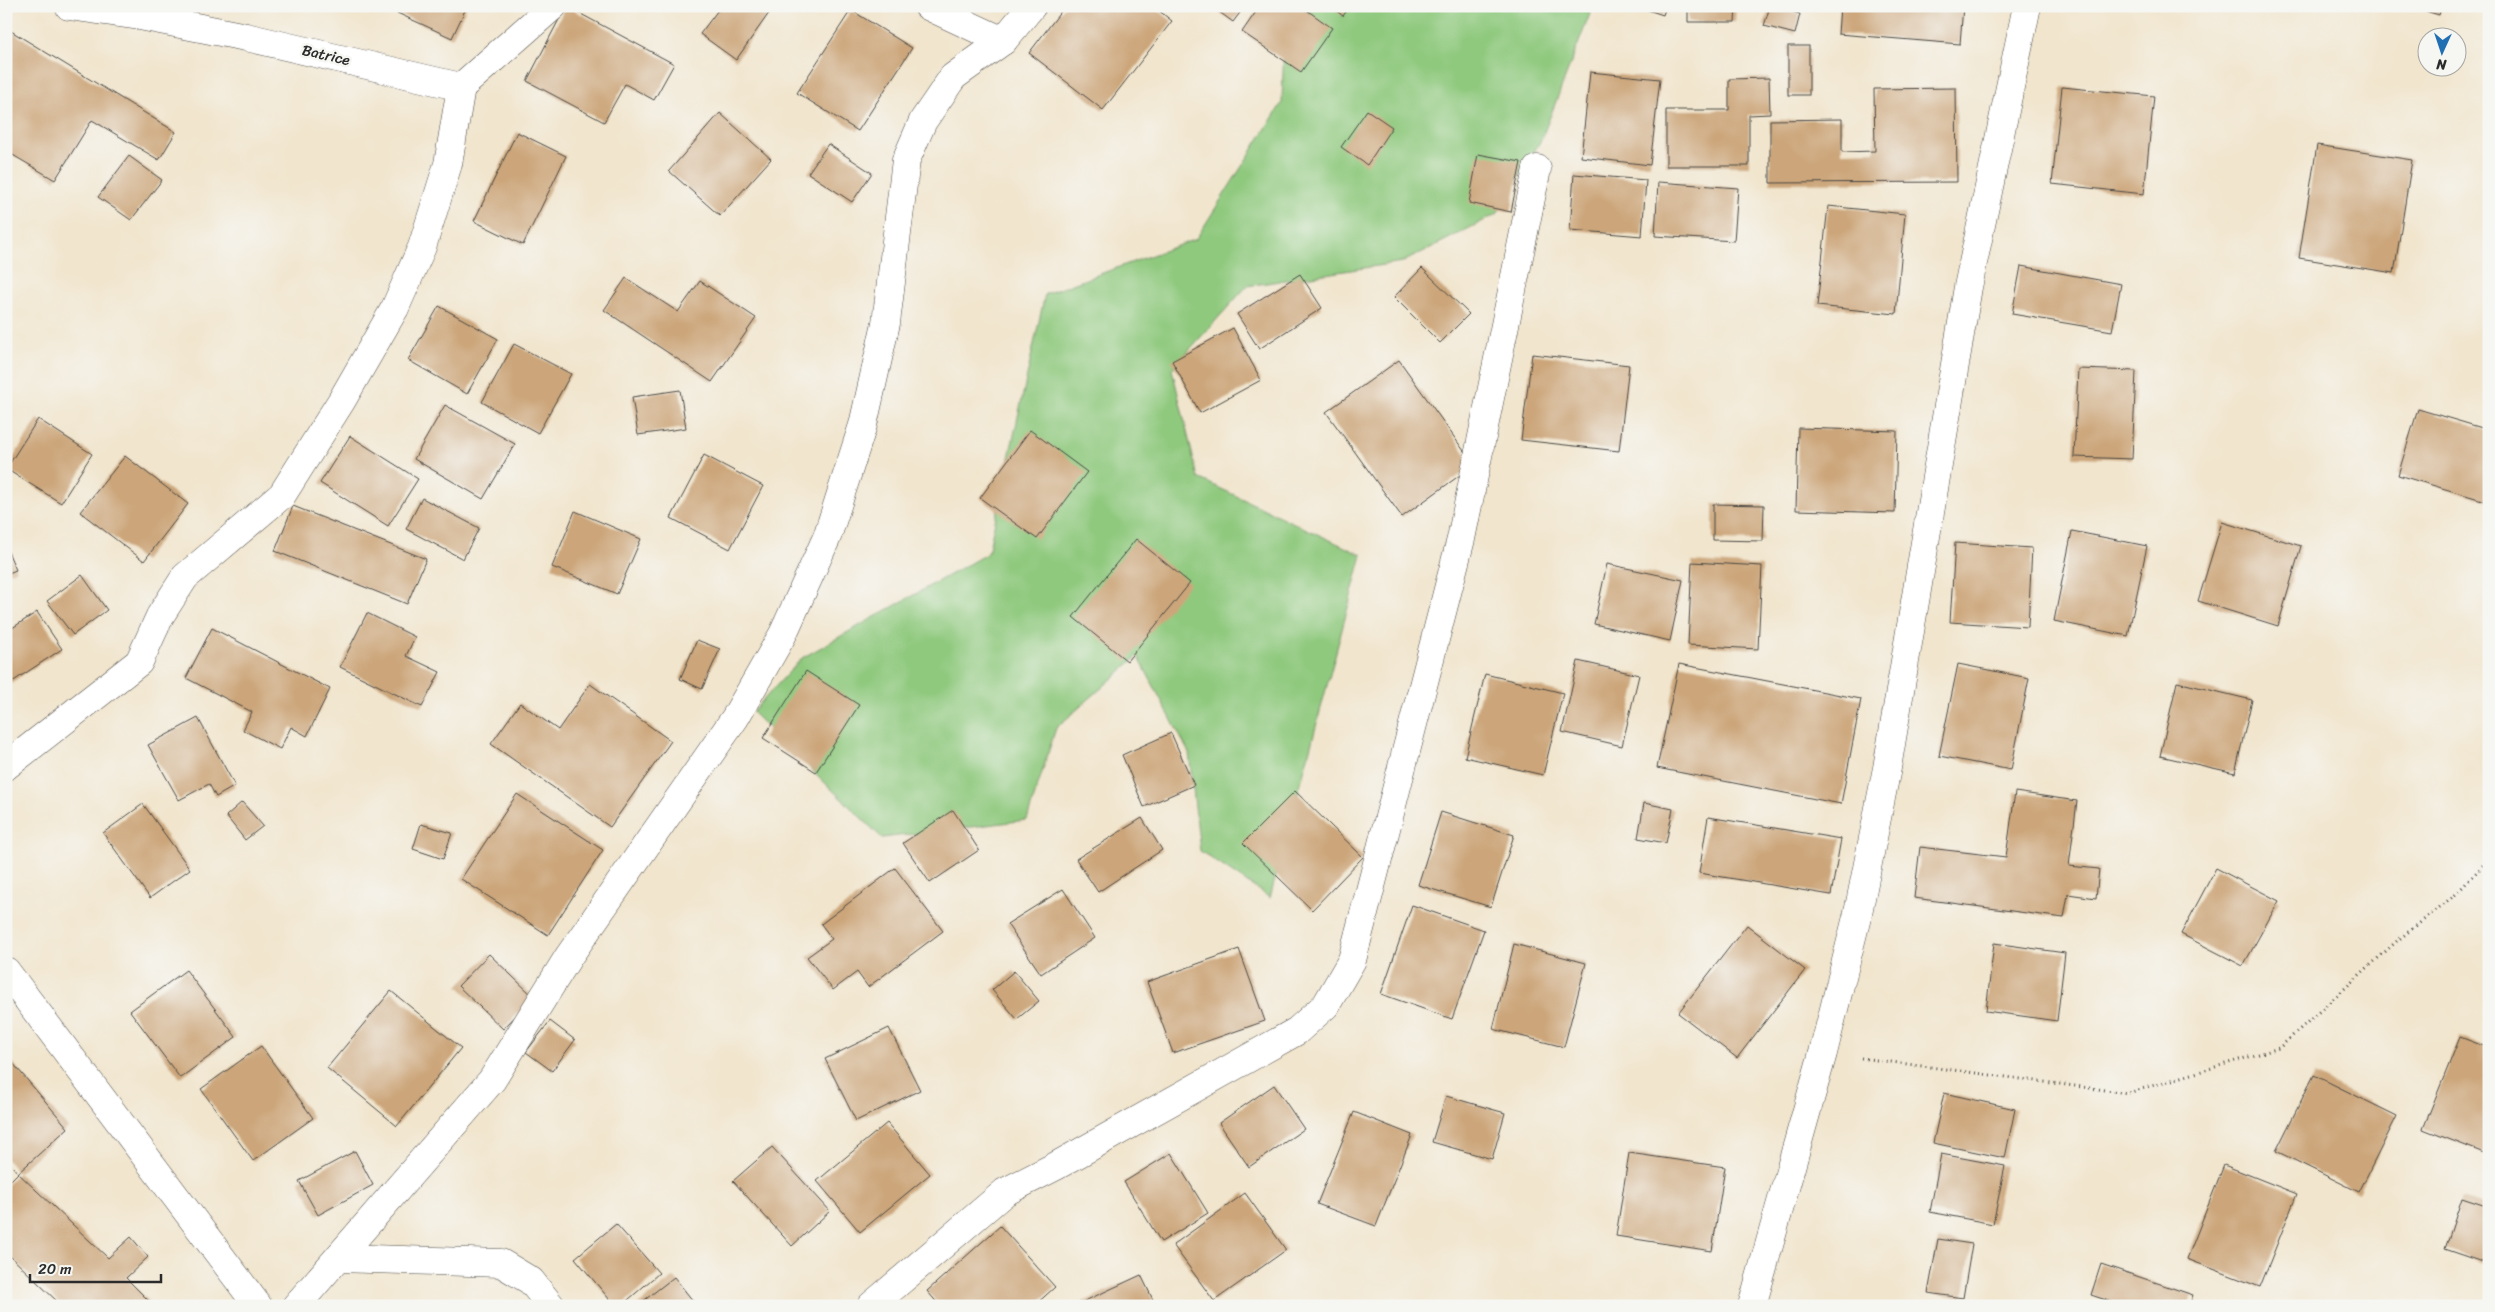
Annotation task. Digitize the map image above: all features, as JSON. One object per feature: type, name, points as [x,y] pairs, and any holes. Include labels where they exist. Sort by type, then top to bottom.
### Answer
[{"type":"street","name":"Batrice","points":[[69,6],[140,16],[246,37],[461,87]]},
{"type":"street","points":[[6,766],[139,662],[160,616],[185,576],[282,495],[342,400],[396,308],[422,247],[448,164],[461,87],[553,6]]},
{"type":"street","points":[[928,6],[1003,41]]},
{"type":"street","points":[[296,1306],[492,1080],[569,956],[735,718],[782,634],[827,538],[863,424],[886,323],[906,160],[923,121],[953,77],[1003,41],[1032,6]]},
{"type":"street","points":[[1752,1306],[1823,1053],[1858,913],[1885,778],[1968,287],[2027,6]]},
{"type":"street","points":[[871,1306],[1005,1192],[1056,1166],[1297,1031],[1326,1005],[1352,960],[1459,549],[1537,169]]},
{"type":"street","points":[[6,971],[258,1306]]},
{"type":"street","points":[[338,1258],[501,1263],[531,1281],[550,1306]]},
{"type":"path","points":[[1823,1053],[2128,1093],[2279,1048],[2397,941],[2454,895],[2489,859]]},
{"type":"green space","points":[[1285,6],[1593,6],[1541,140],[1497,214],[1403,262],[1247,286],[1172,369],[1198,478],[1362,555],[1270,898],[1200,851],[1189,753],[1138,656],[1056,728],[1027,820],[882,838],[752,712],[802,658],[988,553],[1045,294],[1196,239],[1282,103]]},
{"type":"building","points":[[382,6],[467,6],[452,38]]},
{"type":"building","points":[[566,6],[674,64],[654,100],[625,84],[604,122],[527,81]]},
{"type":"building","points":[[721,6],[774,6],[736,60],[700,34]]},
{"type":"building","points":[[1065,6],[1153,6],[1172,21],[1103,110],[1029,53]]},
{"type":"building","points":[[1211,6],[1245,6],[1233,22]]},
{"type":"building","points":[[1260,6],[1301,6],[1332,28],[1301,72],[1242,32]]},
{"type":"building","points":[[1330,6],[1350,6],[1343,16]]},
{"type":"building","points":[[1636,6],[1666,6],[1663,15]]},
{"type":"building","points":[[1688,6],[1736,6],[1735,22],[1688,22]]},
{"type":"building","points":[[1770,6],[1800,14],[1795,34],[1764,26]]},
{"type":"building","points":[[1840,6],[1963,6],[1960,44],[1838,34]]},
{"type":"building","points":[[2409,6],[2442,6],[2439,15]]},
{"type":"building","points":[[851,10],[912,48],[858,131],[797,93]]},
{"type":"building","points":[[6,28],[176,132],[159,160],[92,120],[55,180],[6,151]]},
{"type":"building","points":[[1788,46],[1809,46],[1809,95],[1788,95]]},
{"type":"building","points":[[1590,72],[1660,79],[1650,165],[1581,157]]},
{"type":"building","points":[[1769,78],[1770,114],[1749,115],[1749,166],[1666,166],[1666,110],[1729,110],[1729,79]]},
{"type":"building","points":[[2062,87],[2154,96],[2144,194],[2052,184]]},
{"type":"building","points":[[1956,88],[1957,182],[1770,183],[1770,120],[1842,119],[1842,152],[1875,151],[1874,89]]},
{"type":"building","points":[[1367,110],[1392,127],[1367,165],[1341,147]]},
{"type":"building","points":[[720,113],[771,159],[720,216],[669,171]]},
{"type":"building","points":[[517,132],[566,156],[523,245],[474,221]]},
{"type":"building","points":[[828,144],[872,173],[852,202],[808,173]]},
{"type":"building","points":[[2317,145],[2412,160],[2394,273],[2299,258]]},
{"type":"building","points":[[1478,154],[1521,162],[1511,212],[1469,203]]},
{"type":"building","points":[[129,156],[162,180],[131,220],[98,197]]},
{"type":"building","points":[[1574,174],[1646,180],[1642,236],[1570,230]]},
{"type":"building","points":[[1658,182],[1738,188],[1734,241],[1655,236]]},
{"type":"building","points":[[1828,206],[1905,214],[1896,314],[1817,306]]},
{"type":"building","points":[[2021,266],[2121,284],[2112,331],[2012,314]]},
{"type":"building","points":[[1422,268],[1469,314],[1440,343],[1394,297]]},
{"type":"building","points":[[1300,274],[1322,308],[1259,349],[1237,314]]},
{"type":"building","points":[[626,278],[678,312],[700,281],[756,318],[712,382],[604,310]]},
{"type":"building","points":[[439,306],[498,339],[467,394],[408,360]]},
{"type":"building","points":[[1233,328],[1261,380],[1200,413],[1172,361]]},
{"type":"building","points":[[514,344],[571,374],[538,433],[482,402]]},
{"type":"building","points":[[1532,354],[1629,365],[1619,451],[1521,440]]},
{"type":"building","points":[[1399,360],[1474,465],[1402,517],[1326,412]]},
{"type":"building","points":[[2078,369],[2136,371],[2132,459],[2074,457]]},
{"type":"building","points":[[680,390],[686,428],[638,435],[632,397]]},
{"type":"building","points":[[445,405],[515,444],[483,499],[414,459]]},
{"type":"building","points":[[2418,409],[2489,430],[2489,502],[2398,475]]},
{"type":"building","points":[[38,419],[92,454],[61,503],[6,469]]},
{"type":"building","points":[[1798,428],[1897,431],[1895,513],[1796,510]]},
{"type":"building","points":[[1030,430],[1087,472],[1037,539],[980,498]]},
{"type":"building","points":[[350,436],[418,479],[388,526],[320,483]]},
{"type":"building","points":[[704,455],[763,486],[730,549],[671,518]]},
{"type":"building","points":[[125,456],[188,504],[144,561],[80,512]]},
{"type":"building","points":[[422,498],[479,528],[463,559],[406,529]]},
{"type":"building","points":[[1713,504],[1764,505],[1763,541],[1713,540]]},
{"type":"building","points":[[293,506],[426,559],[407,604],[275,551]]},
{"type":"building","points":[[575,511],[641,539],[617,594],[552,567]]},
{"type":"building","points":[[2222,522],[2301,546],[2278,626],[2198,601]]},
{"type":"building","points":[[2072,531],[2147,546],[2128,636],[2054,621]]},
{"type":"building","points":[[1136,539],[1190,583],[1127,661],[1073,617]]},
{"type":"building","points":[[1955,543],[2032,548],[2028,627],[1950,622]]},
{"type":"building","points":[[6,547],[16,570],[6,574]]},
{"type":"building","points":[[1692,562],[1762,566],[1758,649],[1688,645]]},
{"type":"building","points":[[1607,564],[1683,580],[1670,641],[1594,624]]},
{"type":"building","points":[[82,575],[107,610],[73,635],[47,601]]},
{"type":"building","points":[[37,612],[62,649],[6,686],[6,632]]},
{"type":"building","points":[[367,613],[415,637],[406,656],[440,672],[422,707],[340,667]]},
{"type":"building","points":[[212,628],[330,689],[307,736],[291,727],[280,749],[243,730],[252,712],[186,678]]},
{"type":"building","points":[[697,640],[720,649],[702,689],[680,679]]},
{"type":"building","points":[[1578,661],[1639,675],[1622,746],[1562,732]]},
{"type":"building","points":[[1679,664],[1861,699],[1841,804],[1657,768]]},
{"type":"building","points":[[1958,664],[2029,678],[2011,770],[1939,756]]},
{"type":"building","points":[[806,671],[859,705],[816,772],[763,738]]},
{"type":"building","points":[[1485,674],[1563,693],[1543,775],[1465,757]]},
{"type":"building","points":[[2177,682],[2252,700],[2235,773],[2160,756]]},
{"type":"building","points":[[590,684],[671,741],[610,827],[491,744],[520,703],[558,730]]},
{"type":"building","points":[[198,718],[235,786],[216,797],[209,784],[179,800],[148,745]]},
{"type":"building","points":[[1171,733],[1194,785],[1144,807],[1122,755]]},
{"type":"building","points":[[1295,791],[1363,857],[1312,910],[1243,843]]},
{"type":"building","points":[[2015,792],[2077,801],[2069,866],[2099,869],[2096,898],[2068,894],[2064,918],[1914,898],[1920,847],[2006,857]]},
{"type":"building","points":[[517,794],[603,850],[548,935],[461,879]]},
{"type":"building","points":[[242,802],[263,826],[245,840],[226,816]]},
{"type":"building","points":[[1644,803],[1673,809],[1666,843],[1638,838]]},
{"type":"building","points":[[143,804],[190,869],[150,898],[103,833]]},
{"type":"building","points":[[953,810],[979,850],[930,883],[903,843]]},
{"type":"building","points":[[1441,812],[1514,835],[1491,907],[1418,885]]},
{"type":"building","points":[[1708,817],[1841,839],[1831,895],[1699,873]]},
{"type":"building","points":[[1142,818],[1162,850],[1098,892],[1076,859]]},
{"type":"building","points":[[421,824],[452,833],[443,859],[413,849]]},
{"type":"building","points":[[895,868],[943,931],[868,987],[857,972],[833,990],[807,957],[832,939],[821,924]]},
{"type":"building","points":[[2216,868],[2279,901],[2243,966],[2181,934]]},
{"type":"building","points":[[1063,889],[1095,938],[1041,974],[1007,924]]},
{"type":"building","points":[[1412,905],[1484,930],[1452,1019],[1381,994]]},
{"type":"building","points":[[1747,925],[1805,970],[1737,1058],[1678,1013]]},
{"type":"building","points":[[1994,943],[2065,953],[2057,1021],[1986,1011]]},
{"type":"building","points":[[1514,944],[1586,963],[1564,1047],[1493,1029]]},
{"type":"building","points":[[1239,949],[1265,1021],[1173,1053],[1147,982]]},
{"type":"building","points":[[489,954],[534,997],[503,1029],[458,986]]},
{"type":"building","points":[[186,970],[236,1037],[180,1078],[130,1011]]},
{"type":"building","points":[[1014,971],[1039,1001],[1017,1019],[992,990]]},
{"type":"building","points":[[391,991],[461,1048],[397,1126],[327,1068]]},
{"type":"building","points":[[550,1021],[575,1040],[552,1071],[526,1052]]},
{"type":"building","points":[[889,1028],[920,1090],[856,1121],[825,1059]]},
{"type":"building","points":[[2460,1037],[2489,1048],[2489,1155],[2423,1129]]},
{"type":"building","points":[[261,1046],[313,1118],[253,1161],[201,1089]]},
{"type":"building","points":[[6,1055],[68,1128],[18,1173],[6,1159]]},
{"type":"building","points":[[2314,1075],[2397,1116],[2359,1192],[2276,1151]]},
{"type":"building","points":[[1274,1085],[1304,1129],[1249,1167],[1219,1123]]},
{"type":"building","points":[[1944,1093],[2015,1109],[2005,1158],[1933,1143]]},
{"type":"building","points":[[1446,1096],[1505,1113],[1492,1159],[1432,1142]]},
{"type":"building","points":[[1354,1112],[1412,1135],[1376,1226],[1317,1204]]},
{"type":"building","points":[[887,1123],[930,1174],[860,1232],[817,1181]]},
{"type":"building","points":[[772,1147],[830,1211],[792,1246],[733,1181]]},
{"type":"building","points":[[355,1151],[373,1185],[318,1215],[299,1181]]},
{"type":"building","points":[[1171,1153],[1208,1213],[1161,1242],[1124,1182]]},
{"type":"building","points":[[1629,1153],[1725,1167],[1712,1251],[1616,1236]]},
{"type":"building","points":[[1941,1154],[2005,1166],[1993,1224],[1930,1212]]},
{"type":"building","points":[[2224,1165],[2297,1194],[2260,1287],[2187,1259]]},
{"type":"building","points":[[18,1173],[108,1258],[131,1237],[148,1257],[126,1278],[154,1306],[62,1306],[6,1252],[6,1185]]},
{"type":"building","points":[[1245,1193],[1286,1250],[1214,1301],[1173,1245]]},
{"type":"building","points":[[2462,1198],[2489,1207],[2489,1264],[2445,1249]]},
{"type":"building","points":[[616,1224],[659,1273],[621,1306],[615,1306],[575,1258]]},
{"type":"building","points":[[1000,1226],[1055,1287],[1034,1306],[940,1306],[927,1291]]},
{"type":"building","points":[[1938,1239],[1972,1244],[1963,1298],[1928,1293]]},
{"type":"building","points":[[2101,1264],[2193,1295],[2189,1306],[2124,1306],[2091,1295]]},
{"type":"building","points":[[1141,1275],[1156,1306],[1074,1306]]},
{"type":"building","points":[[674,1277],[697,1306],[637,1306]]}]
